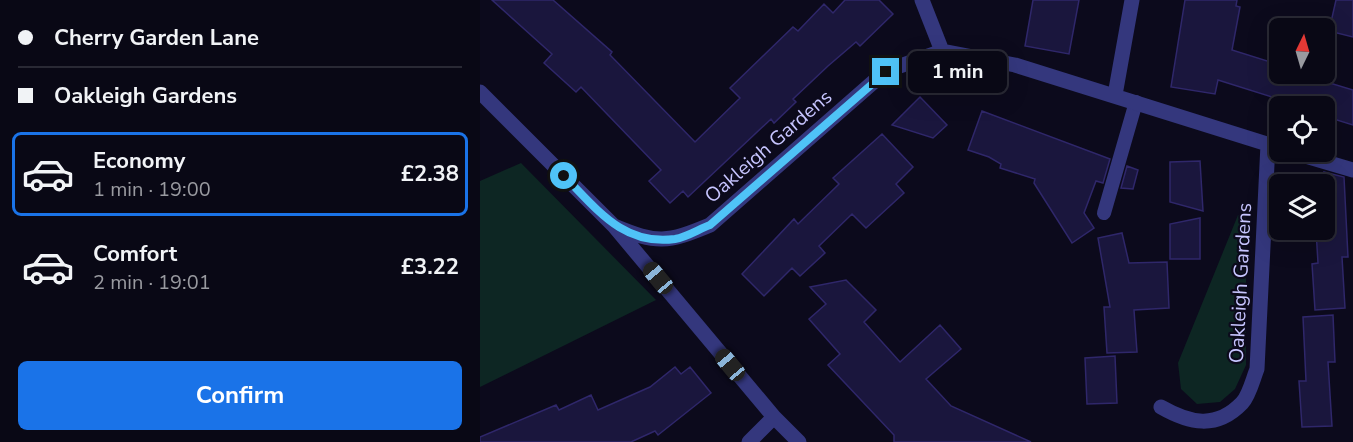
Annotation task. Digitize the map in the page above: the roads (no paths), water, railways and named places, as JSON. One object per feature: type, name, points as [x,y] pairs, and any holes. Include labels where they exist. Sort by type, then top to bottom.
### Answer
[{"type":"street","points":[[922,0],[942,51]]},
{"type":"street","points":[[1115,95],[1132,0]]},
{"type":"street","name":"Oakleigh Gardens","points":[[614,226],[646,239],[677,239],[710,225],[886,72],[942,51],[1015,65],[1269,144]]},
{"type":"street","points":[[480,92],[614,226],[774,417],[799,442]]},
{"type":"street","name":"Oakleigh Gardens","points":[[1161,407],[1182,419],[1212,422],[1243,403],[1257,369],[1273,162]]},
{"type":"street","points":[[1326,162],[1353,170]]},
{"type":"street","points":[[749,442],[774,417]]},
{"type":"lane","points":[[1104,213],[1136,102]]}]
